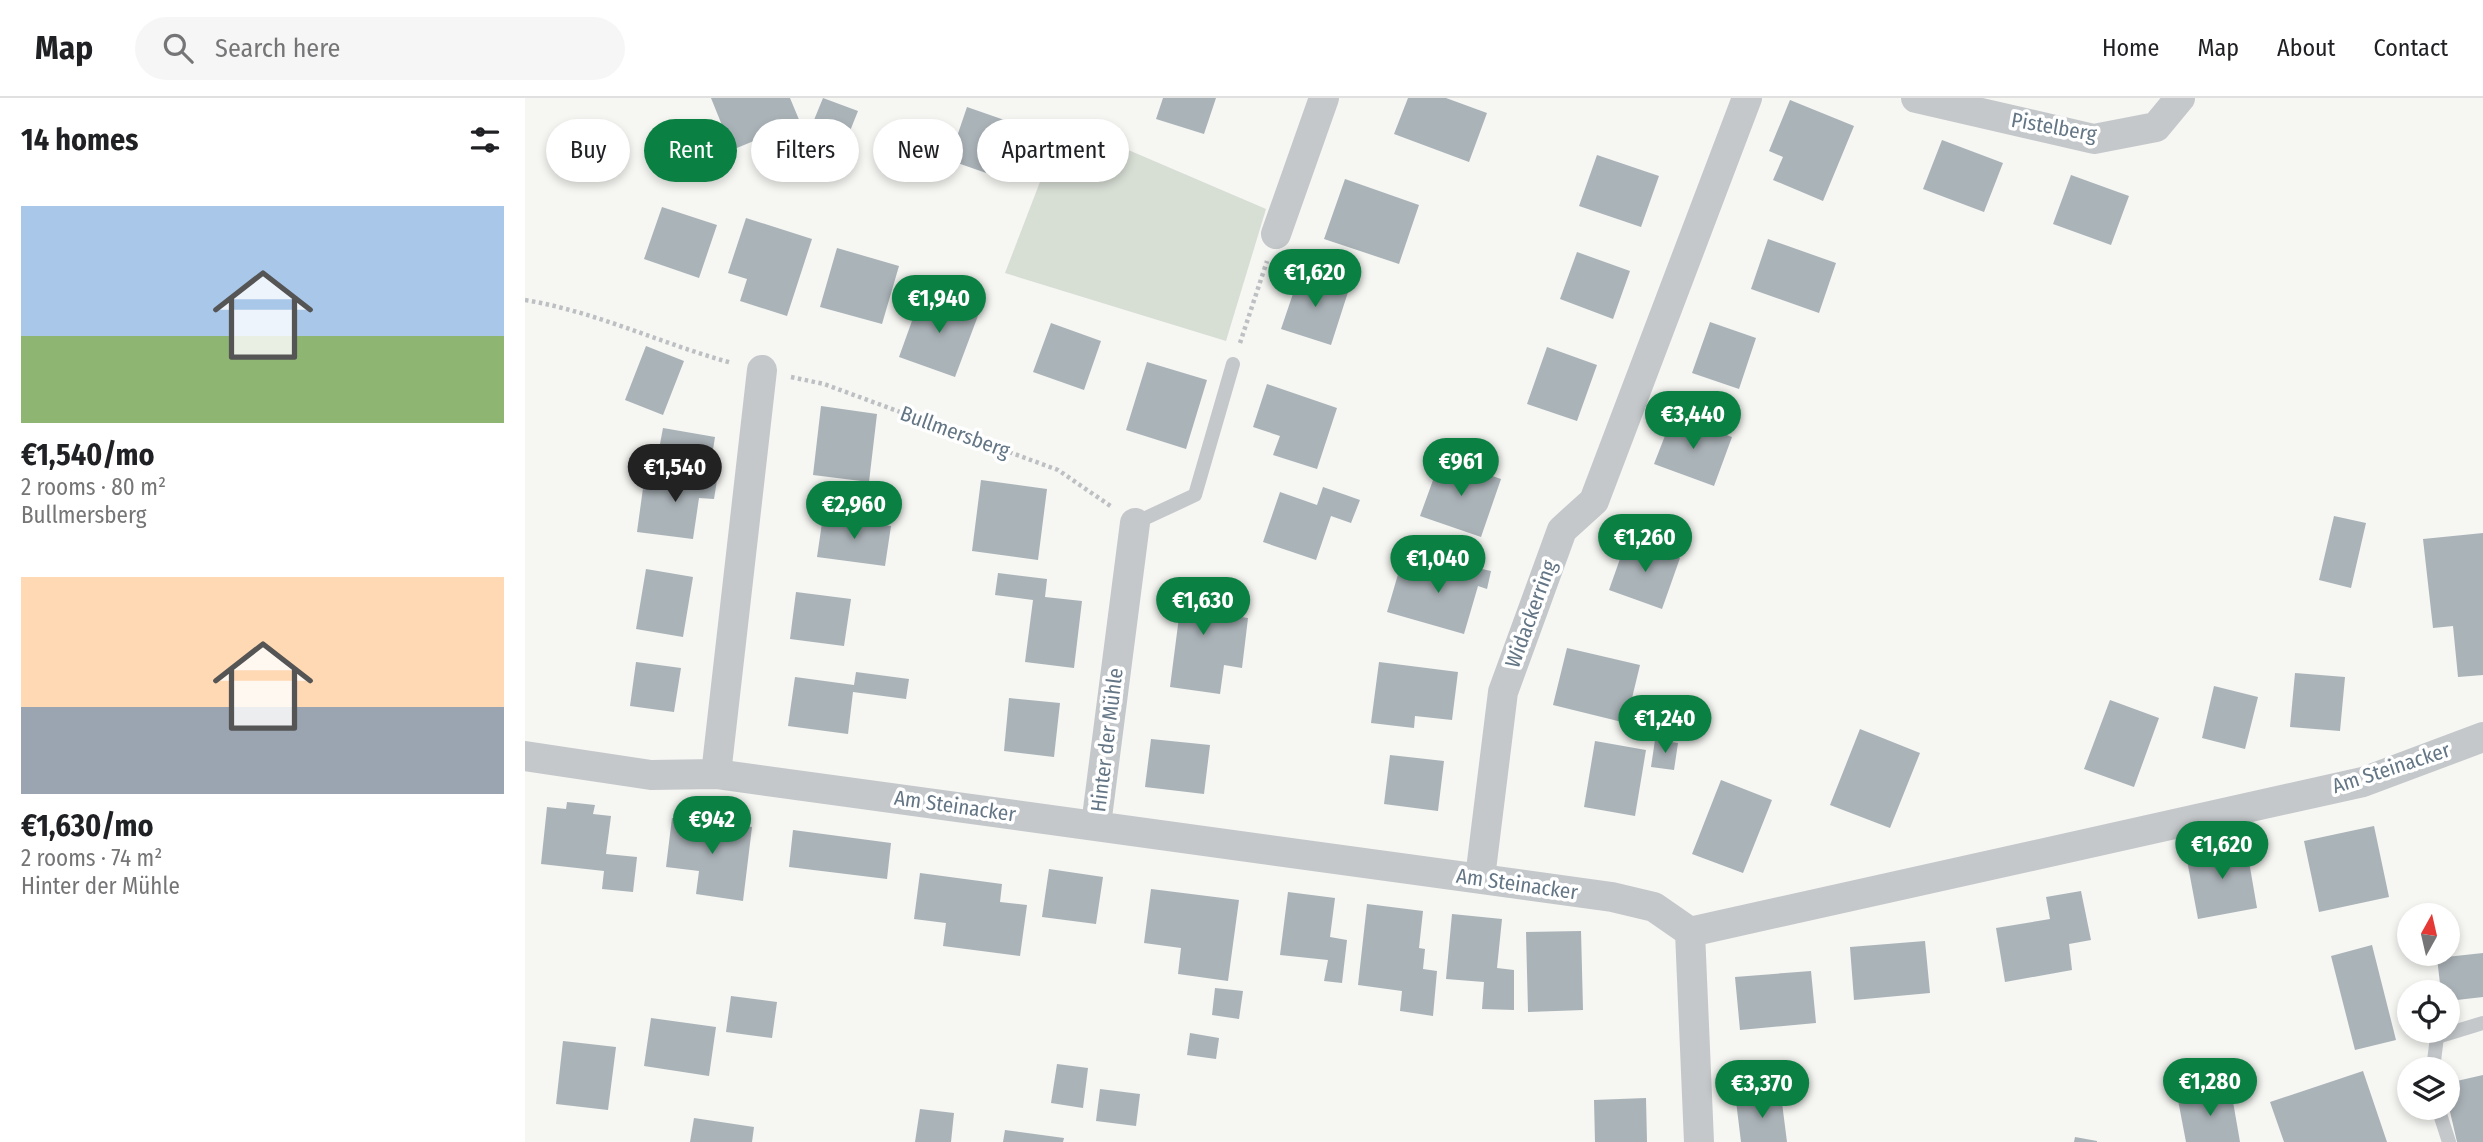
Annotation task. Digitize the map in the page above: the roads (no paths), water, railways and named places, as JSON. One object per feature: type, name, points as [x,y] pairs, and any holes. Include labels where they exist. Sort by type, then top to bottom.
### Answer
[{"type":"street","points":[[1276,234],[1324,98]]},
{"type":"street","name":"Widackerring","points":[[1479,878],[1503,692],[1562,530],[1594,501],[1747,98]]},
{"type":"street","name":"Pistelberg","points":[[1916,98],[2094,139],[2156,127],[2180,98]]},
{"type":"street","points":[[716,774],[762,370]]},
{"type":"street","name":"Hinter der Mühle","points":[[1096,825],[1135,523]]},
{"type":"street","name":"Am Steinacker","points":[[525,756],[651,775],[716,774],[1612,897],[1654,907],[1690,932],[2363,782],[2483,737]]},
{"type":"street","points":[[1690,932],[1699,1142]]},
{"type":"lane","points":[[1135,523],[1195,495],[1233,364]]},
{"type":"lane","points":[[2434,1057],[2437,1037],[2483,1023]]},
{"type":"lane","points":[[2442,1120],[2448,1142]]}]
